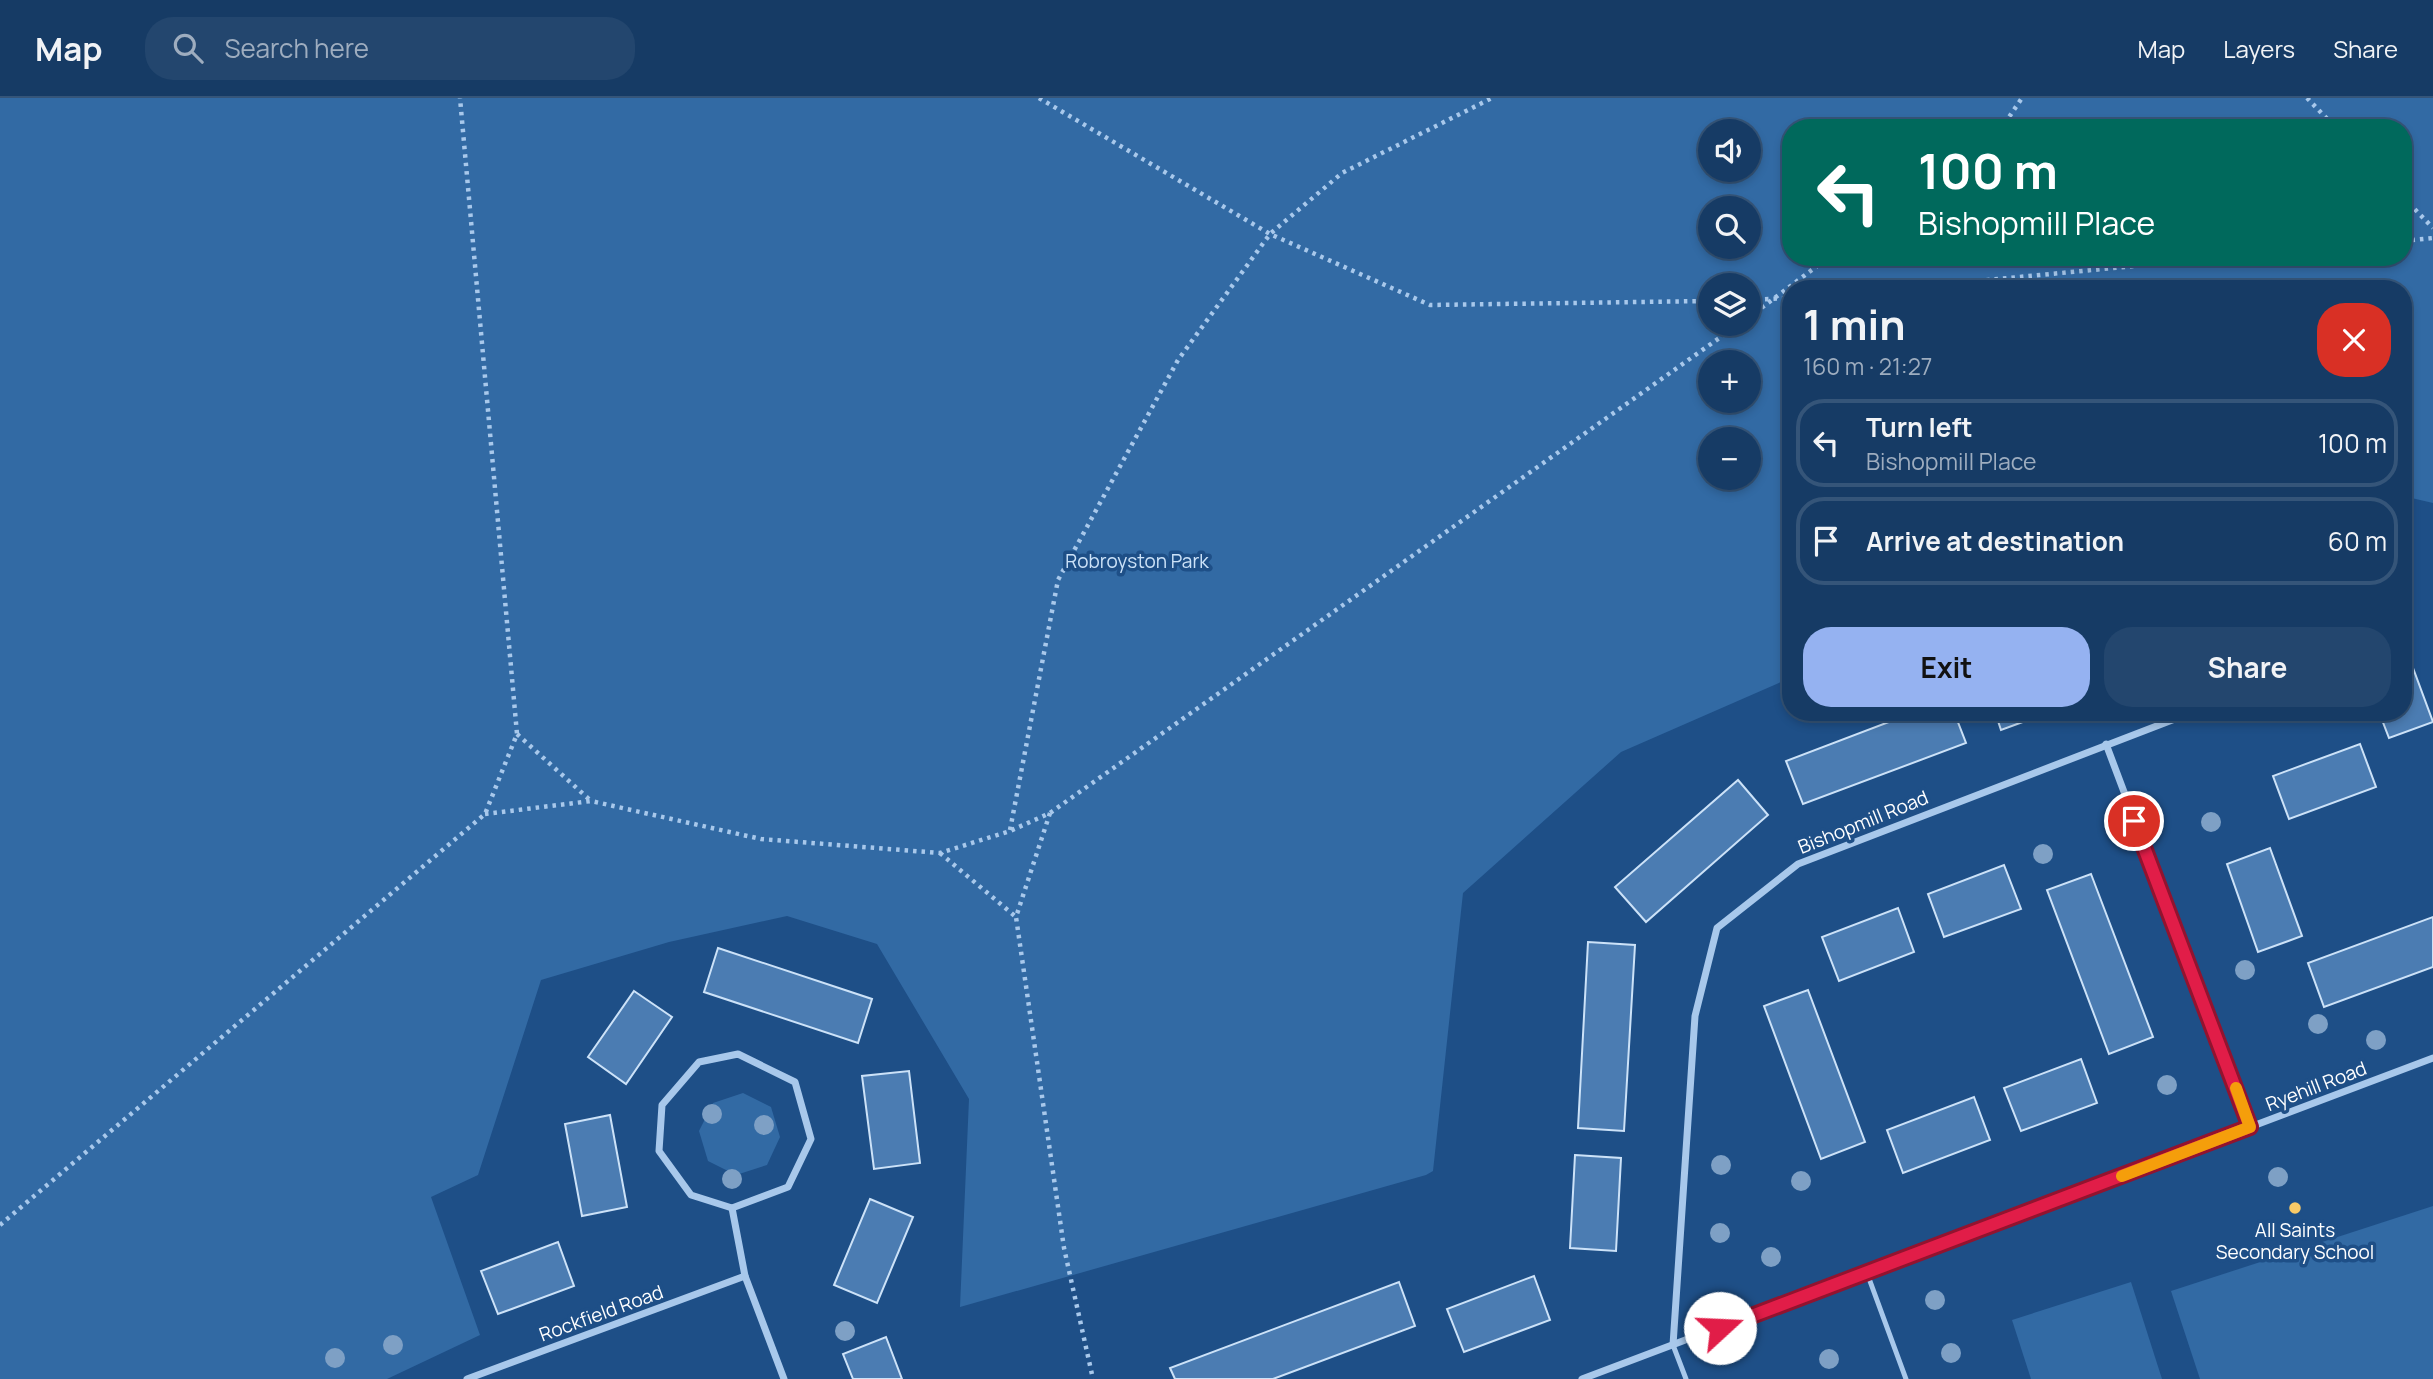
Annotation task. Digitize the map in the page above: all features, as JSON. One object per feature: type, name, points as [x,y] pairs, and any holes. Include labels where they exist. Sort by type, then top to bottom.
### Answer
[{"type":"street","name":"Bishopmill Road","points":[[1673,1345],[1695,1016],[1717,928],[1798,864],[2169,721]]},
{"type":"street","points":[[2106,744],[2250,1127]]},
{"type":"street","points":[[738,1054],[795,1082],[811,1139],[788,1187],[732,1208],[691,1195],[659,1151],[662,1105],[699,1062],[738,1054]]},
{"type":"street","name":"Ryehill Road","points":[[1581,1379],[2433,1058]]},
{"type":"street","points":[[732,1208],[745,1276],[784,1379]]},
{"type":"street","name":"Rockfield Road","points":[[467,1379],[745,1276]]},
{"type":"lane","points":[[1867,1273],[1906,1379]]},
{"type":"lane","points":[[1673,1345],[1686,1379]]},
{"type":"path","points":[[0,1225],[485,814],[517,734],[460,98]]},
{"type":"path","points":[[1039,98],[1270,234],[1430,305],[1698,301]]},
{"type":"path","points":[[1010,831],[1059,580],[1178,360],[1270,234],[1342,173],[1492,98]]},
{"type":"path","points":[[2008,119],[2022,98]]},
{"type":"path","points":[[2307,98],[2327,119]]},
{"type":"path","points":[[2315,107],[2318,98]]},
{"type":"path","points":[[2412,206],[2433,228]]},
{"type":"path","points":[[2412,240],[2433,238]]},
{"type":"path","points":[[1799,280],[1817,266]]},
{"type":"path","points":[[1988,280],[2135,266]]},
{"type":"path","points":[[1761,308],[1782,293]]},
{"type":"path","points":[[1761,300],[1782,299]]},
{"type":"path","points":[[485,814],[591,802],[761,839],[940,853],[1010,831],[1050,813],[1723,336]]},
{"type":"path","points":[[517,734],[591,802]]},
{"type":"path","points":[[1050,813],[1016,917],[1064,1248],[1093,1379]]},
{"type":"path","points":[[940,853],[1016,917]]},
{"type":"green space","name":"Robroyston Park","points":[[0,98],[2433,98],[2433,503],[2412,498],[2412,280],[1782,280],[1782,682],[1621,752],[1463,893],[1433,1171],[960,1307],[969,1099],[877,944],[787,916],[669,942],[541,980],[478,1175],[431,1197],[480,1335],[387,1379],[0,1379]]},
{"type":"green space","points":[[743,1093],[771,1107],[780,1137],[767,1165],[736,1175],[708,1161],[699,1131],[713,1103]]},
{"type":"green space","points":[[2433,1206],[2433,1379],[2200,1379],[2171,1291]]},
{"type":"green space","points":[[2131,1282],[2162,1379],[2031,1379],[2012,1320]]},
{"type":"building","points":[[2412,665],[2433,722],[2389,738],[2382,721],[2412,721]]},
{"type":"building","points":[[1891,721],[1957,721],[1966,743],[1803,804],[1786,761]]},
{"type":"building","points":[[1998,721],[2026,721],[2001,730]]},
{"type":"building","points":[[2360,744],[2376,787],[2289,819],[2273,776]]},
{"type":"building","points":[[1738,780],[1768,815],[1646,922],[1615,887]]},
{"type":"building","points":[[2270,848],[2302,936],[2258,952],[2227,864]]},
{"type":"building","points":[[2004,865],[2021,909],[1944,937],[1928,894]]},
{"type":"building","points":[[2091,874],[2153,1037],[2109,1054],[2047,890]]},
{"type":"building","points":[[1898,908],[1914,952],[1839,981],[1822,937]]},
{"type":"building","points":[[2433,917],[2433,967],[2324,1007],[2308,963]]},
{"type":"building","points":[[1588,942],[1635,945],[1624,1131],[1578,1128]]},
{"type":"building","points":[[718,948],[872,999],[858,1043],[704,992]]},
{"type":"building","points":[[1808,990],[1865,1142],[1821,1159],[1764,1006]]},
{"type":"building","points":[[634,991],[672,1017],[626,1084],[588,1057]]},
{"type":"building","points":[[2081,1059],[2097,1103],[2021,1131],[2004,1088]]},
{"type":"building","points":[[909,1071],[920,1163],[874,1169],[862,1076]]},
{"type":"building","points":[[1974,1097],[1990,1140],[1903,1173],[1887,1130]]},
{"type":"building","points":[[610,1115],[627,1207],[582,1216],[565,1124]]},
{"type":"building","points":[[1575,1155],[1621,1158],[1616,1251],[1570,1248]]},
{"type":"building","points":[[870,1199],[913,1217],[877,1303],[834,1285]]},
{"type":"building","points":[[558,1242],[574,1286],[498,1314],[481,1271]]},
{"type":"building","points":[[1534,1276],[1550,1320],[1464,1352],[1447,1309]]},
{"type":"building","points":[[1399,1282],[1415,1326],[1273,1379],[1175,1379],[1170,1368]]},
{"type":"building","points":[[886,1337],[902,1379],[853,1379],[843,1354]]},
{"type":"slow traffic","points":[[2122,1176],[2250,1127],[2236,1088]]},
{"type":"place","name":"All Saints Secondary School","points":[[2295,1208]]},
{"type":"route","points":[[1720,1328],[2250,1127],[2134,821]]}]
